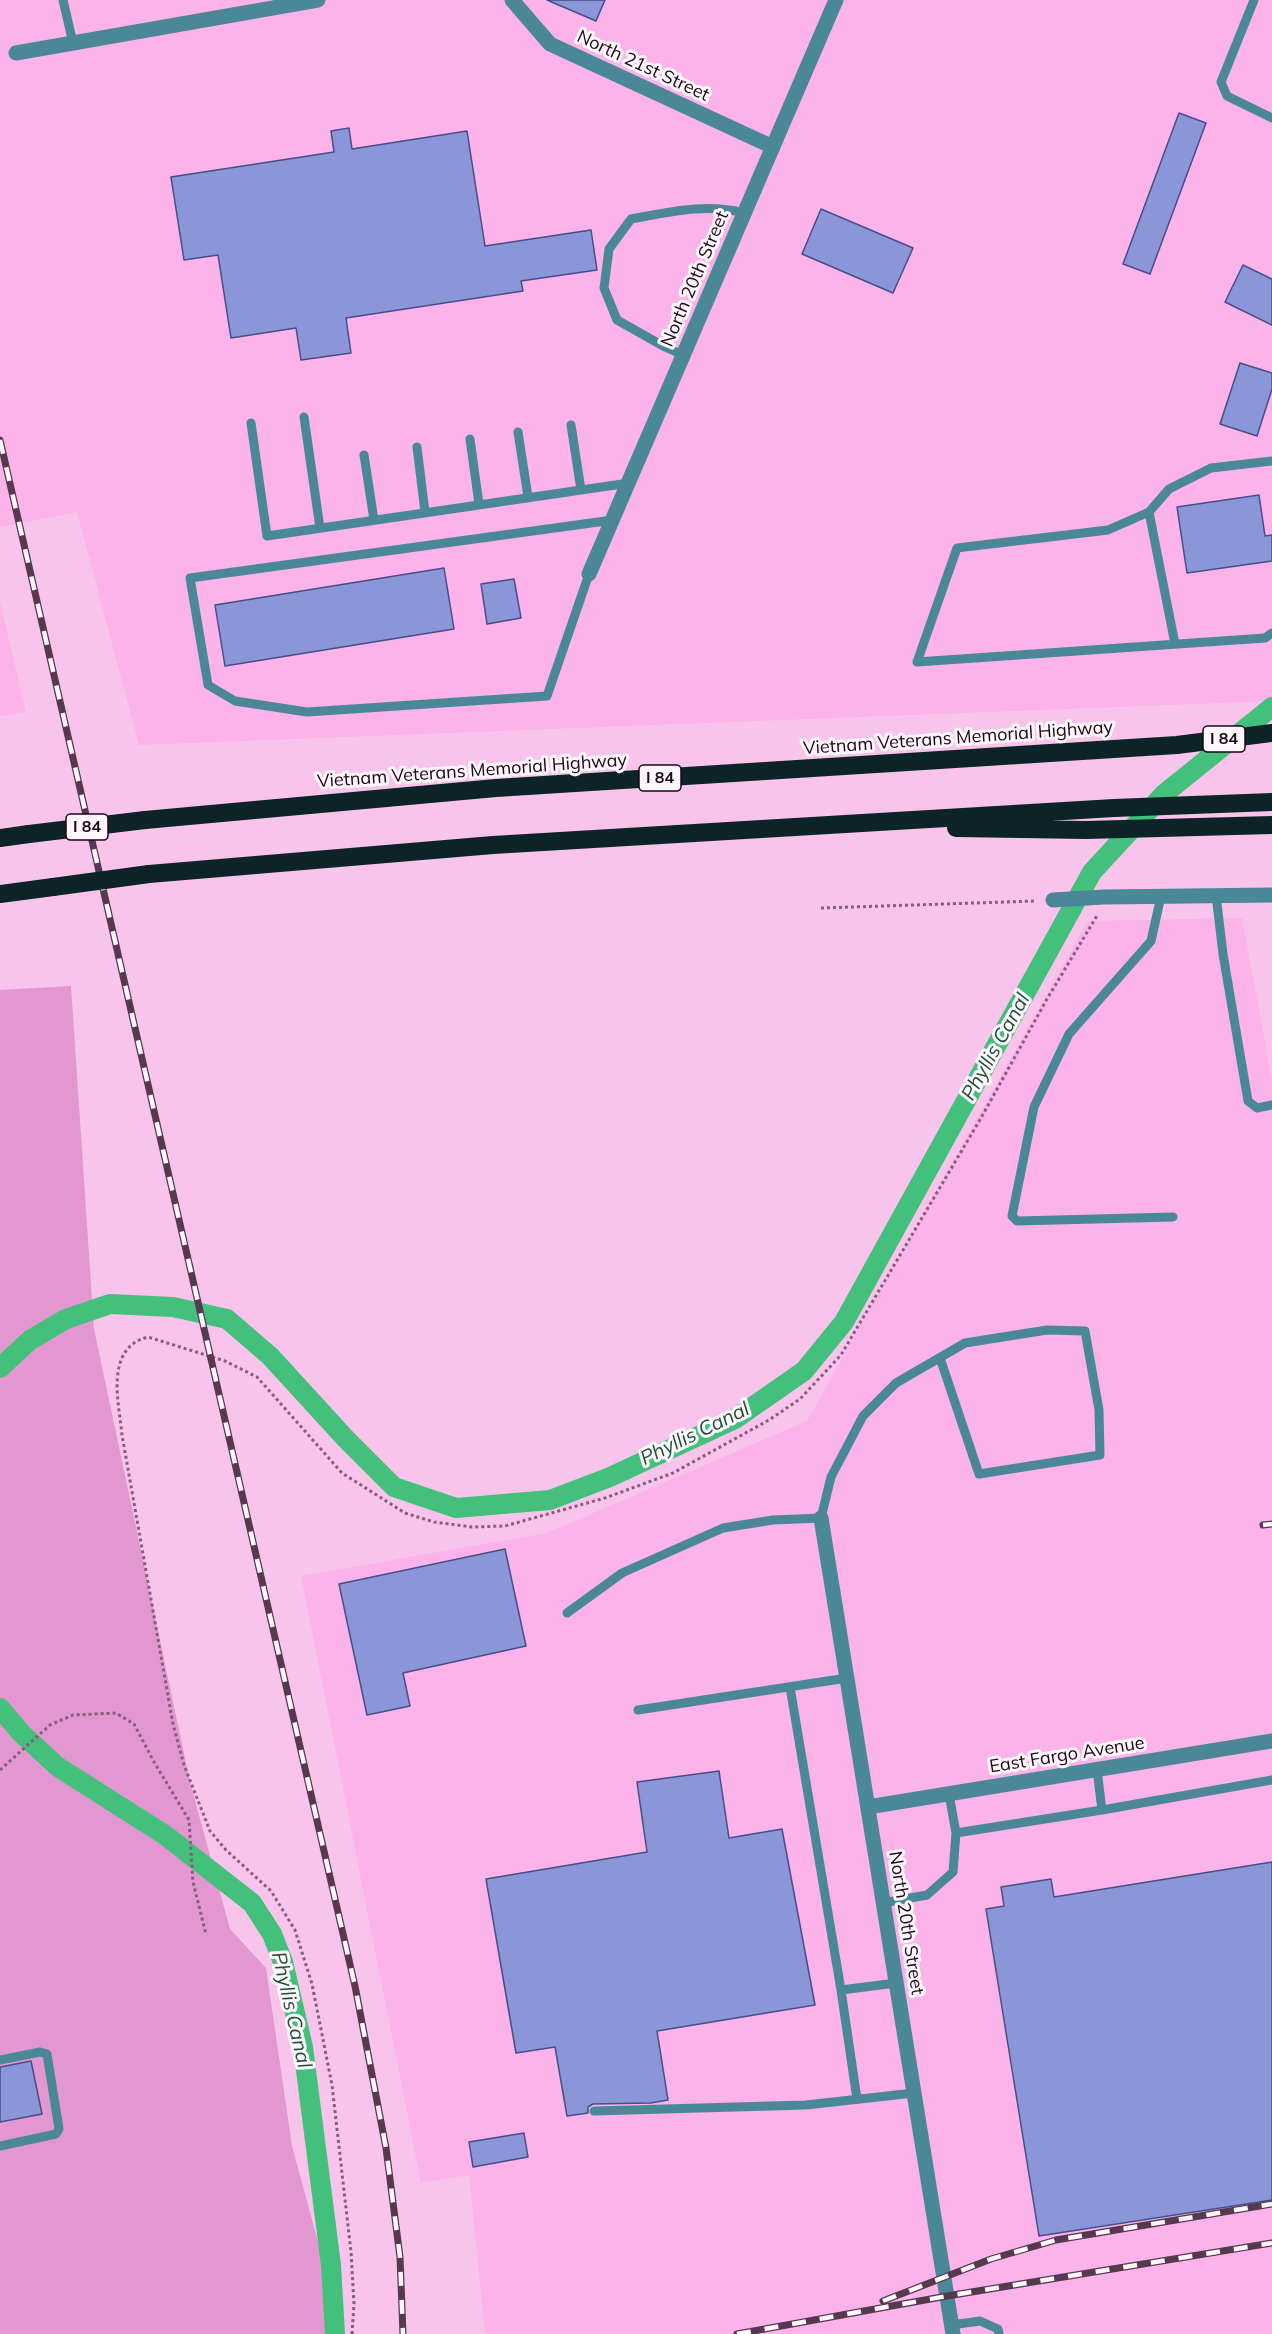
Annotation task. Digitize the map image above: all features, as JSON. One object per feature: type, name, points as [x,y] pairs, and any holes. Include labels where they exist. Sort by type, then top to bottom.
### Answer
[{"type":"highway","name":"Vietnam Veterans Memorial Highway","points":[[0,838],[145,820],[496,788],[1177,746],[1272,733]]},
{"type":"highway","points":[[0,894],[149,874],[493,845],[1114,808],[1272,802]]},
{"type":"highway","points":[[810,826],[1086,830],[1272,825]]},
{"type":"street","points":[[16,53],[285,3],[318,0]]},
{"type":"street","name":"North 21st Street","points":[[512,0],[550,44],[773,147]]},
{"type":"street","name":"North 20th Street","points":[[589,574],[836,0]]},
{"type":"street","points":[[1053,900],[1272,895]]},
{"type":"street","name":"North 20th Street","points":[[821,1518],[952,2330]]},
{"type":"street","name":"East Fargo Avenue","points":[[868,1807],[1272,1741]]},
{"type":"lane","points":[[63,0],[73,43]]},
{"type":"lane","points":[[1254,0],[1221,82],[1227,96],[1272,118]]},
{"type":"lane","points":[[683,355],[617,320],[604,288],[609,249],[631,219],[688,208],[725,208],[744,213]]},
{"type":"lane","points":[[304,417],[320,528]]},
{"type":"lane","points":[[251,423],[267,536],[629,483]]},
{"type":"lane","points":[[571,425],[581,490]]},
{"type":"lane","points":[[518,432],[528,497]]},
{"type":"lane","points":[[470,439],[479,504]]},
{"type":"lane","points":[[417,447],[425,512]]},
{"type":"lane","points":[[364,455],[374,520]]},
{"type":"lane","points":[[1272,461],[1211,468],[1169,489],[1149,512],[1108,530],[957,548],[917,662],[1265,638],[1272,633]]},
{"type":"lane","points":[[1149,512],[1175,644]]},
{"type":"lane","points":[[589,574],[547,696],[307,712],[234,701],[208,685],[190,578],[613,520]]},
{"type":"lane","points":[[1216,895],[1223,954],[1248,1101],[1257,1107],[1272,1105]]},
{"type":"lane","points":[[1161,896],[1151,942],[1069,1034],[1034,1107],[1012,1216],[1017,1221],[1173,1217]]},
{"type":"lane","points":[[567,1613],[622,1573],[723,1528],[773,1520],[821,1518],[831,1477],[863,1416],[896,1383],[965,1342],[1047,1330],[1085,1331],[1099,1410],[1100,1455],[979,1474],[940,1358]]},
{"type":"lane","points":[[638,1710],[847,1678]]},
{"type":"lane","points":[[790,1687],[800,1736],[857,2099]]},
{"type":"lane","points":[[1097,1770],[1102,1810]]},
{"type":"lane","points":[[956,1833],[1272,1780]]},
{"type":"lane","points":[[883,1903],[927,1895],[953,1872],[956,1833],[949,1794]]},
{"type":"lane","points":[[841,1990],[896,1983]]},
{"type":"lane","points":[[0,2060],[40,2052],[47,2054],[60,2129],[56,2134],[0,2146]]},
{"type":"lane","points":[[594,2111],[806,2105],[914,2093]]},
{"type":"lane","points":[[952,2330],[980,2321],[998,2329],[999,2334]]},
{"type":"path","points":[[352,2334],[354,2304],[350,2240],[332,2085],[312,1984],[295,1930],[271,1891],[226,1850],[210,1831],[184,1765],[172,1724],[122,1436],[117,1388],[118,1363],[136,1340],[148,1337],[225,1361],[257,1377],[342,1473],[405,1513],[434,1522],[472,1527],[505,1526],[605,1498],[673,1473],[769,1420],[800,1400],[841,1355],[981,1118],[1106,897]]},
{"type":"path","points":[[821,908],[1053,900]]},
{"type":"path","points":[[0,1770],[50,1725],[73,1715],[116,1713],[134,1724],[189,1820],[193,1882],[206,1935]]},
{"type":"shaded area","points":[[0,0],[1272,0],[1272,701],[139,745],[77,512],[0,527]]},
{"type":"shaded area","points":[[0,601],[26,712],[0,716]]},
{"type":"shaded area","points":[[1242,918],[1272,1080],[1272,2334],[485,2334],[469,2175],[421,2183],[301,1576],[547,1533],[807,1421],[1088,921]]},
{"type":"shaded area","points":[[71,986],[94,1329],[190,1782],[230,1929],[266,1968],[292,2146],[343,2334],[0,2334],[0,990]]},
{"type":"building","points":[[547,0],[605,0],[596,21]]},
{"type":"building","points":[[1179,113],[1206,123],[1150,274],[1123,264]]},
{"type":"building","points":[[349,128],[352,149],[467,131],[485,246],[591,230],[597,270],[521,281],[523,291],[346,318],[351,353],[301,360],[296,328],[231,338],[218,255],[184,260],[171,177],[334,152],[331,131]]},
{"type":"building","points":[[821,209],[913,248],[893,293],[802,254]]},
{"type":"building","points":[[1243,265],[1272,279],[1272,325],[1225,302]]},
{"type":"building","points":[[1240,363],[1272,373],[1272,389],[1257,436],[1220,424]]},
{"type":"building","points":[[1259,495],[1265,536],[1272,535],[1272,561],[1187,573],[1177,507]]},
{"type":"building","points":[[444,568],[454,629],[225,666],[215,605]]},
{"type":"building","points":[[514,579],[521,618],[487,624],[481,584]]},
{"type":"building","points":[[505,1549],[526,1646],[403,1673],[410,1706],[367,1715],[339,1584]]},
{"type":"building","points":[[719,1771],[729,1838],[782,1829],[815,2005],[657,2031],[668,2100],[651,2103],[593,2104],[588,2107],[588,2113],[567,2116],[555,2047],[516,2053],[486,1879],[647,1852],[637,1782]]},
{"type":"building","points":[[1272,1862],[1272,2200],[1039,2236],[986,1909],[1004,1906],[1001,1887],[1051,1879],[1054,1897]]},
{"type":"building","points":[[31,2061],[42,2114],[0,2122],[0,2067]]},
{"type":"building","points":[[524,2133],[528,2157],[473,2167],[469,2142]]},
{"type":"waterway","name":"Phyllis Canal","points":[[0,1368],[30,1340],[66,1319],[110,1304],[173,1307],[227,1319],[270,1356],[346,1439],[394,1487],[456,1508],[550,1500],[610,1477],[735,1419],[804,1371],[844,1322],[1092,872],[1164,794],[1272,707]]},
{"type":"waterway","name":"Phyllis Canal","points":[[0,1708],[21,1733],[58,1767],[165,1835],[252,1903],[272,1934],[283,1962],[303,2047],[331,2265],[335,2334]]},
{"type":"railway","points":[[0,440],[355,1986],[386,2148],[400,2257],[403,2334]]},
{"type":"railway","points":[[1263,1525],[1272,1524]]},
{"type":"railway","points":[[883,2301],[991,2259],[1056,2240],[1272,2204]]},
{"type":"railway","points":[[737,2334],[947,2296],[1272,2243]]}]
